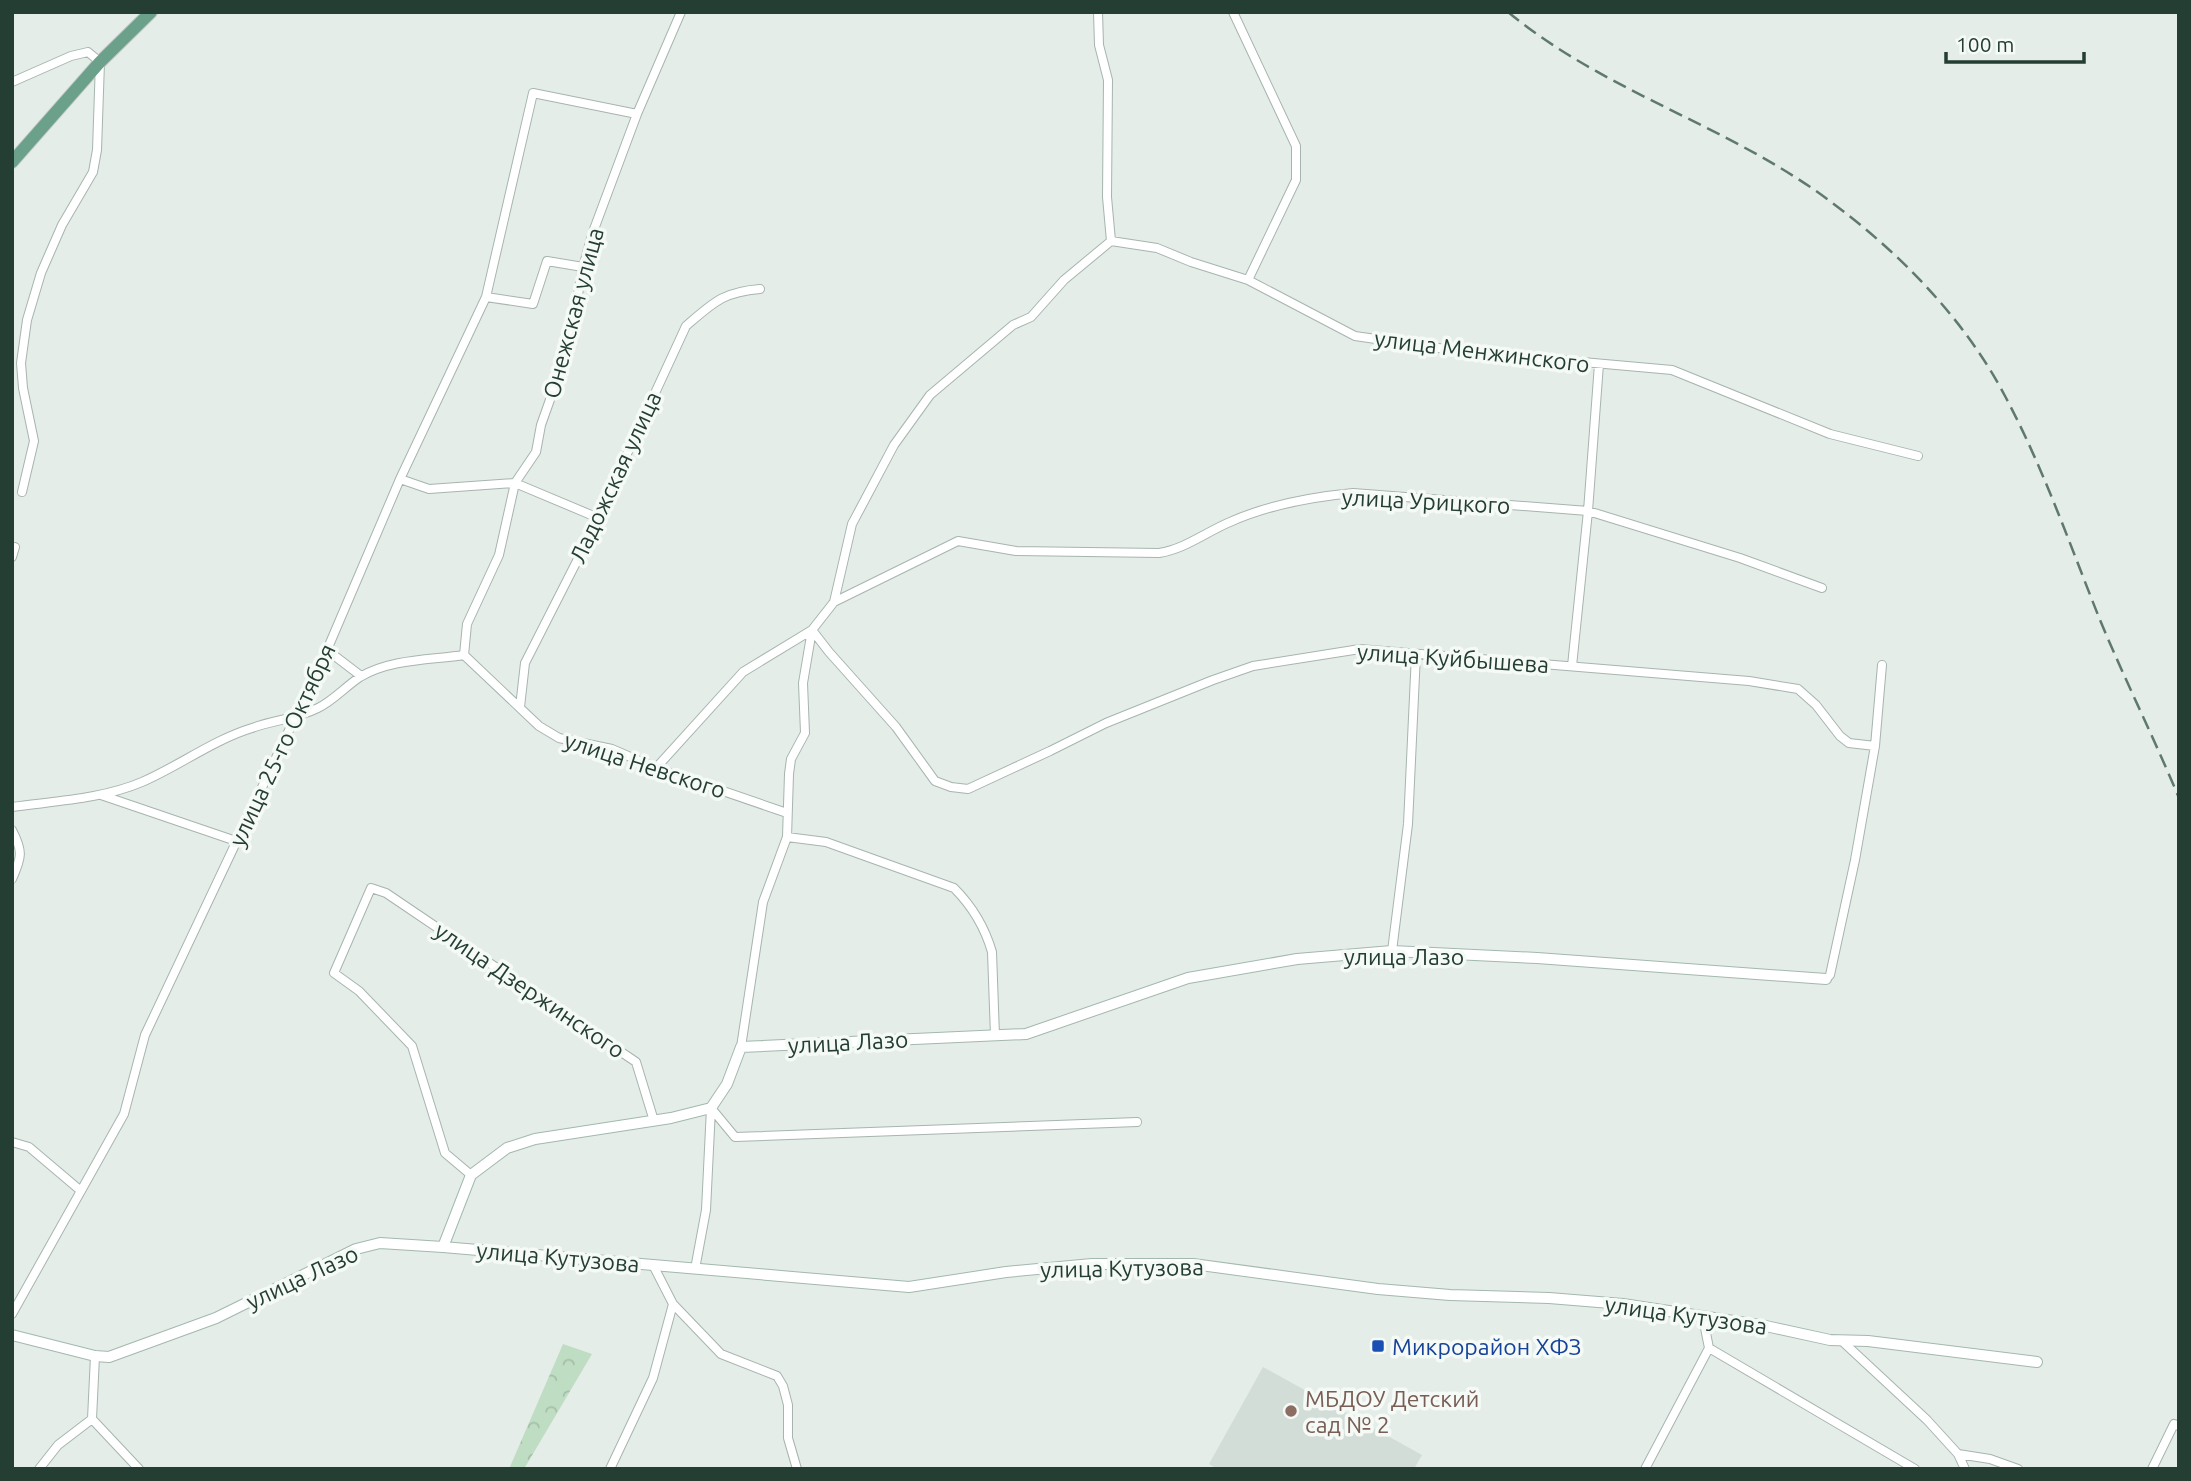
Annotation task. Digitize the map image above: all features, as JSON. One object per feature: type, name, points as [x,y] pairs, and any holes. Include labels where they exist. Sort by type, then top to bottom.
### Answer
[{"type":"main road","points":[[12,162],[100,62],[151,12]]},
{"type":"street","name":"Онежская улица","points":[[464,655],[467,624],[499,555],[515,483],[536,452],[541,425],[568,349],[583,267],[637,114],[681,12]]},
{"type":"street","points":[[656,768],[743,672],[812,630],[834,602],[852,524],[894,445],[930,395],[1013,325],[1031,317],[1064,281],[1111,241],[1107,197],[1108,80],[1099,44],[1098,12]]},
{"type":"street","points":[[1233,12],[1296,146],[1296,180],[1248,280]]},
{"type":"street","points":[[12,82],[71,56],[88,52],[100,62],[97,150],[93,172],[62,225],[41,273],[27,320],[21,363],[23,388],[34,441],[22,492]]},
{"type":"street","name":"улица 25-го Октября","points":[[12,1314],[124,1114],[145,1035],[327,650],[400,479],[486,297],[533,93],[637,114]]},
{"type":"street","name":"улица Менжинского","points":[[1111,241],[1157,248],[1248,280],[1355,336],[1459,351],[1672,370],[1830,434],[1918,456]]},
{"type":"street","points":[[486,297],[533,304],[547,261],[583,267]]},
{"type":"street","name":"Ладожская улица","points":[[520,707],[525,663],[583,549],[686,326],[712,303],[734,291],[760,289]]},
{"type":"street","points":[[1573,666],[1599,364]]},
{"type":"street","points":[[400,479],[429,489],[515,483],[596,517]]},
{"type":"street","name":"улица Урицкого","points":[[834,602],[958,541],[1016,551],[1159,553],[1181,547],[1239,518],[1318,496],[1353,493],[1588,511],[1740,558],[1822,588]]},
{"type":"street","points":[[12,557],[15,547]]},
{"type":"street","points":[[695,1269],[706,1210],[710,1108],[727,1084],[741,1047],[763,902],[787,837],[791,759],[805,733],[803,683],[812,630]]},
{"type":"street","name":"улица Куйбышева","points":[[812,630],[896,727],[934,781],[968,789],[1106,723],[1253,666],[1360,649],[1749,681],[1798,689],[1816,705],[1840,736],[1849,743],[1875,746]]},
{"type":"street","points":[[327,650],[361,676]]},
{"type":"street","points":[[1392,951],[1408,824],[1416,654]]},
{"type":"street","points":[[12,807],[101,795],[139,783],[251,728],[294,718],[320,707],[361,676],[384,666],[464,655]]},
{"type":"street","name":"улица Невского","points":[[464,655],[538,726],[559,738],[612,749],[656,768],[787,813]]},
{"type":"street","name":"улица Лазо","points":[[741,1047],[1026,1034],[1188,978],[1297,959],[1392,951],[1537,958],[1826,979],[1830,975],[1855,860],[1875,746],[1882,665]]},
{"type":"street","points":[[101,795],[236,841]]},
{"type":"street","points":[[12,830],[19,844],[21,860],[12,879]]},
{"type":"street","points":[[787,837],[826,842],[954,888],[969,904],[989,940],[992,952],[995,1036]]},
{"type":"street","name":"улица Дзержинского","points":[[471,1175],[445,1153],[412,1045],[359,991],[334,973],[371,888],[386,893],[636,1062],[654,1121]]},
{"type":"street","points":[[443,1247],[471,1175],[508,1148],[535,1139],[654,1121],[710,1108]]},
{"type":"street","points":[[710,1108],[735,1137],[1137,1122]]},
{"type":"street","points":[[12,1142],[29,1147],[81,1191]]},
{"type":"street","name":"улица Лазо","points":[[12,1335],[95,1356],[109,1357],[216,1318],[356,1249],[380,1243],[443,1247]]},
{"type":"street","name":"улица Кутузова","points":[[443,1247],[909,1287],[1006,1272],[1092,1264],[1193,1264],[1378,1289],[1622,1304],[1766,1326],[1842,1341],[1868,1341],[2037,1362]]},
{"type":"street","points":[[653,1265],[673,1304],[721,1354],[777,1376],[788,1405],[788,1438],[797,1469]]},
{"type":"street","points":[[610,1469],[653,1378],[673,1304]]},
{"type":"street","points":[[1645,1469],[1709,1348],[1703,1318]]},
{"type":"street","points":[[1842,1341],[1927,1420],[1958,1454],[1965,1469]]},
{"type":"street","points":[[1709,1348],[1915,1469]]},
{"type":"street","points":[[95,1356],[92,1419],[139,1469]]},
{"type":"street","points":[[39,1469],[58,1446],[92,1419]]},
{"type":"street","points":[[2152,1469],[2174,1424],[2179,1426]]},
{"type":"street","points":[[1958,1454],[1990,1459],[2018,1469]]},
{"type":"shaded area","name":"МБДОУ Детский сад № 2","points":[[1263,1367],[1422,1455],[1414,1469],[1217,1469],[1209,1464]]},
{"type":"green space","points":[[563,1344],[592,1354],[524,1469],[509,1469]]},
{"type":"railway","points":[[1508,12],[1582,63],[1740,145],[1816,191],[1871,234],[1923,283],[1946,309],[1988,366],[2019,423],[2044,478],[2100,620],[2179,798]]},
{"type":"place","name":"Микрорайон ХФЗ","points":[[1378,1346]]},
{"type":"place","name":"МБДОУ Детский сад № 2","points":[[1291,1411]]}]
